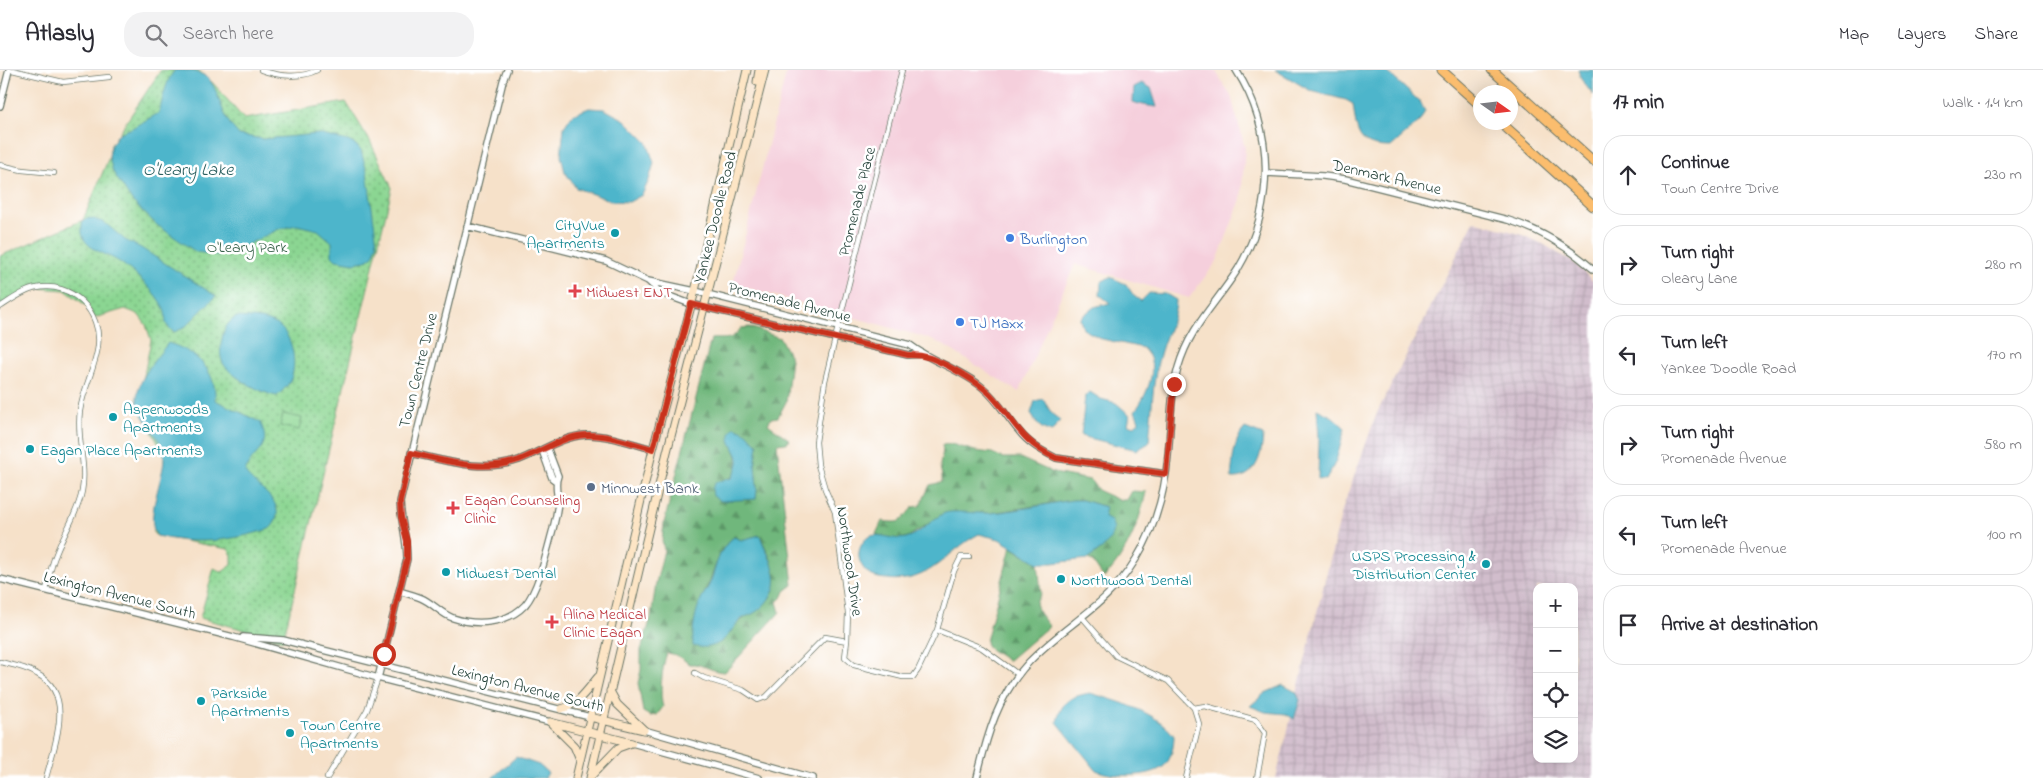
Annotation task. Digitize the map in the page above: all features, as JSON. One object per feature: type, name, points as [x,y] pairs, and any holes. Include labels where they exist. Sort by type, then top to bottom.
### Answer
[{"type":"highway","points":[[1441,70],[1473,99]]},
{"type":"highway","points":[[1492,70],[1593,161]]},
{"type":"highway","points":[[1509,130],[1593,206]]},
{"type":"main road","name":"Yankee Doodle Road","points":[[576,778],[653,449],[695,291],[747,70]]},
{"type":"main road","points":[[751,125],[759,70]]},
{"type":"main road","name":"Yankee Doodle Road","points":[[590,777],[667,452],[765,70]]},
{"type":"main road","points":[[561,709],[569,708],[575,704],[600,675]]},
{"type":"main road","points":[[610,691],[617,704],[644,730]]},
{"type":"main road","name":"Lexington Avenue South","points":[[590,717],[644,730]]},
{"type":"main road","points":[[550,722],[574,746],[580,761]]},
{"type":"main road","name":"Lexington Avenue South","points":[[550,722],[632,744]]},
{"type":"main road","points":[[590,777],[618,748],[632,744]]},
{"type":"street","points":[[0,106],[10,70],[63,82],[109,76]]},
{"type":"street","points":[[260,70],[279,75],[300,75],[317,70]]},
{"type":"street","name":"Town Centre Drive","points":[[378,678],[407,559],[407,541],[401,517],[400,502],[507,70]]},
{"type":"street","name":"Promenade Place","points":[[834,339],[902,70]]},
{"type":"street","points":[[977,778],[993,719],[1010,688],[1029,662],[1083,618],[1114,589],[1140,552],[1159,510],[1166,474],[1172,397],[1182,357],[1194,330],[1237,270],[1254,238],[1264,201],[1265,146],[1256,107],[1246,85],[1236,70]]},
{"type":"street","points":[[0,165],[22,170],[54,173]]},
{"type":"street","name":"Denmark Avenue","points":[[1266,173],[1345,179],[1529,226],[1571,249],[1593,269]]},
{"type":"street","name":"Promenade Avenue","points":[[467,226],[606,261],[648,281],[708,294],[910,345],[922,354],[953,369],[984,389],[1026,439],[1048,454],[1056,458],[1166,474]]},
{"type":"street","name":"Promenade Avenue","points":[[648,281],[661,293],[691,304],[834,339],[908,355],[922,354]]},
{"type":"street","points":[[0,307],[26,291],[37,288],[50,287],[65,290],[78,297],[89,308],[96,322],[99,334],[98,348],[83,393],[79,414],[83,471],[82,491],[77,508],[56,554],[46,590]]},
{"type":"street","name":"Northwood Drive","points":[[834,339],[816,442],[818,465],[825,489],[835,512],[848,614],[845,657],[854,665],[903,677],[912,677],[918,670],[937,630]]},
{"type":"street","points":[[411,453],[463,465],[491,466],[517,460],[570,438],[589,434],[653,449]]},
{"type":"street","points":[[399,591],[422,598],[443,614],[454,619],[471,622],[492,623],[511,615],[525,604],[535,588],[558,502],[556,481],[558,476],[544,449]]},
{"type":"street","points":[[969,557],[961,557],[954,571],[937,630],[982,648],[1019,675]]},
{"type":"street","name":"Lexington Avenue South","points":[[0,579],[233,636],[378,678],[550,722]]},
{"type":"street","points":[[1083,618],[1116,656],[1168,680],[1194,708],[1199,724],[1186,778]]},
{"type":"street","name":"Lexington Avenue South","points":[[233,636],[283,640],[590,717]]},
{"type":"street","name":"Northwood Drive","points":[[695,673],[704,678],[743,690],[758,700],[766,697],[826,637],[847,642]]},
{"type":"street","points":[[0,662],[27,669],[40,675],[50,685],[59,701],[60,719],[46,778]]},
{"type":"street","points":[[327,778],[367,710],[378,678]]},
{"type":"street","points":[[1194,708],[1206,706],[1256,720],[1265,733],[1256,778]]},
{"type":"street","name":"Lexington Avenue South","points":[[644,730],[813,778]]},
{"type":"street","name":"Lexington Avenue South","points":[[632,744],[759,778]]},
{"type":"shaded area","points":[[787,70],[1215,70],[1231,96],[1245,148],[1241,199],[1217,261],[1189,298],[1075,264],[1019,392],[940,343],[921,336],[733,284]]},
{"type":"shaded area","points":[[1474,221],[1520,234],[1543,244],[1574,263],[1593,281],[1593,778],[1276,778],[1343,507],[1377,413]]},
{"type":"green space","name":"O'Leary Park","points":[[161,70],[198,70],[213,83],[244,119],[346,102],[370,141],[392,188],[283,640],[200,618],[214,568],[222,572],[232,565],[232,555],[228,549],[154,534],[153,515],[164,469],[164,454],[139,408],[137,398],[151,340],[146,325],[138,314],[125,309],[94,318],[88,307],[65,290],[37,288],[0,307],[0,256],[83,220],[109,157],[111,145]]},
{"type":"green space","points":[[750,327],[780,338],[791,359],[786,402],[778,417],[771,418],[768,424],[790,440],[786,443],[777,444],[793,585],[785,591],[777,602],[780,612],[725,672],[690,664],[676,655],[667,653],[662,680],[661,696],[663,707],[657,715],[650,716],[643,712],[638,683],[641,670],[641,650],[651,618],[656,583],[664,550],[662,541],[664,523],[711,339],[731,337],[741,328]],"holes":[[[732,445],[758,445],[755,466],[756,499],[716,482],[732,477],[734,473],[737,461]],[[760,535],[771,560],[774,586],[766,602],[732,629],[702,598],[719,557],[728,543],[734,537],[741,540]]]},
{"type":"green space","points":[[283,414],[302,418],[299,430],[280,426]]},
{"type":"green space","points":[[951,444],[975,451],[992,453],[1003,458],[1020,458],[1054,473],[1090,480],[1099,491],[1119,500],[1127,500],[1132,491],[1146,492],[1140,516],[1126,549],[1104,578],[1092,561],[1088,559],[1103,548],[1110,539],[1104,517],[1105,507],[1082,500],[990,513],[945,513],[908,537],[896,540],[876,534],[882,521],[898,522],[913,507],[920,506],[930,485],[942,482],[940,465],[943,453],[942,445]]},
{"type":"green space","points":[[1011,547],[1038,563],[1041,593],[1036,603],[1039,613],[1049,626],[1008,661],[987,647],[986,641]]},
{"type":"water","name":"O'Leary Lake","points":[[176,70],[200,73],[207,77],[212,83],[228,121],[239,135],[263,139],[318,134],[348,141],[356,145],[361,151],[367,172],[377,244],[373,256],[365,261],[354,263],[336,260],[332,256],[332,242],[318,230],[297,225],[279,229],[232,252],[217,255],[196,252],[157,225],[132,201],[113,172],[109,157],[111,145],[119,133],[159,113],[167,83]]},
{"type":"water","points":[[1275,70],[1385,70],[1418,100],[1425,111],[1420,121],[1391,147],[1371,144],[1361,137],[1358,131],[1353,104],[1346,100],[1311,91]]},
{"type":"water","points":[[1578,70],[1593,70],[1593,95],[1581,79]]},
{"type":"water","points":[[1142,83],[1151,88],[1157,107],[1133,102],[1134,87]]},
{"type":"water","points":[[589,108],[604,109],[625,120],[647,142],[654,163],[649,180],[642,195],[629,202],[612,201],[576,188],[565,172],[561,156],[564,127],[572,115]]},
{"type":"water","points":[[91,218],[105,223],[125,240],[141,248],[216,296],[184,328],[174,332],[166,323],[165,312],[161,303],[147,285],[125,266],[88,244],[82,230],[83,220]]},
{"type":"water","points":[[1110,277],[1126,284],[1134,296],[1141,301],[1149,293],[1166,294],[1176,300],[1173,320],[1161,351],[1156,373],[1149,443],[1137,450],[1081,436],[1085,396],[1090,392],[1101,399],[1116,403],[1130,415],[1128,424],[1135,426],[1139,421],[1135,411],[1146,393],[1151,379],[1150,358],[1143,348],[1102,339],[1083,329],[1080,318],[1094,307],[1110,303],[1100,295],[1101,282]]},
{"type":"water","points":[[237,317],[272,322],[282,329],[290,342],[294,366],[290,381],[277,396],[263,392],[238,378],[222,361],[221,348],[224,331],[226,326]]},
{"type":"water","points":[[168,343],[187,351],[202,363],[212,380],[215,389],[215,400],[260,422],[265,439],[245,472],[272,499],[275,505],[276,519],[269,529],[227,539],[199,541],[157,536],[153,519],[163,466],[163,450],[138,407],[137,399],[140,384],[153,362]]},
{"type":"water","points":[[1043,399],[1052,414],[1060,420],[1052,432],[1039,426],[1031,413],[1035,401]]},
{"type":"water","points":[[1317,409],[1333,417],[1345,428],[1336,461],[1326,480],[1318,479],[1319,438]]},
{"type":"water","points":[[735,427],[747,433],[758,445],[755,466],[756,499],[721,501],[713,496],[712,488],[716,482],[732,478],[738,463],[738,458],[730,438]]},
{"type":"water","points":[[1245,428],[1263,435],[1259,458],[1252,471],[1240,478],[1231,478],[1236,445],[1238,438]]},
{"type":"water","points":[[1082,500],[1106,507],[1104,517],[1111,521],[1114,528],[1110,539],[1103,548],[1088,559],[1038,563],[999,539],[979,534],[937,565],[915,577],[887,579],[874,577],[866,572],[859,560],[860,547],[871,536],[906,538],[917,533],[945,513],[1000,512]]},
{"type":"water","points":[[760,535],[775,572],[775,586],[770,598],[753,614],[744,617],[726,638],[719,643],[706,647],[693,646],[696,614],[724,547],[734,537],[741,540]]},
{"type":"water","points":[[1283,685],[1296,692],[1300,700],[1294,719],[1286,714],[1265,712],[1250,706],[1265,693]]},
{"type":"water","points":[[1090,693],[1148,714],[1167,728],[1174,736],[1174,743],[1167,763],[1154,772],[1134,775],[1103,773],[1096,770],[1057,722],[1061,709],[1068,701],[1077,696]]},
{"type":"water","points":[[516,757],[539,765],[548,773],[545,778],[492,778]]},
{"type":"place","name":"CityVue Apartments","points":[[615,233]]},
{"type":"place","name":"Burlington","points":[[1010,238]]},
{"type":"place","name":"Midwest ENT","points":[[575,291]]},
{"type":"place","name":"TJ Maxx","points":[[960,322]]},
{"type":"place","name":"Aspenwoods Apartments","points":[[113,417]]},
{"type":"place","name":"Eagan Place Apartments","points":[[30,449]]},
{"type":"place","name":"Minnwest Bank","points":[[591,487]]},
{"type":"place","name":"Eagan Counseling Clinic","points":[[453,508]]},
{"type":"place","name":"USPS Processing & Distribution Center","points":[[1486,564]]},
{"type":"place","name":"Midwest Dental","points":[[446,572]]},
{"type":"place","name":"Northwood Dental","points":[[1061,579]]},
{"type":"place","name":"Alina Medical Clinic Eagan","points":[[552,622]]},
{"type":"place","name":"Parkside Apartments","points":[[201,701]]},
{"type":"place","name":"Town Centre Apartments","points":[[290,733]]},
{"type":"route","points":[[384,654],[407,559],[407,541],[401,517],[400,502],[411,453],[463,465],[491,466],[517,460],[570,438],[589,434],[653,449],[691,304],[834,339],[908,355],[922,354],[977,383],[991,395],[1026,439],[1040,450],[1056,458],[1166,474],[1174,384]]}]
